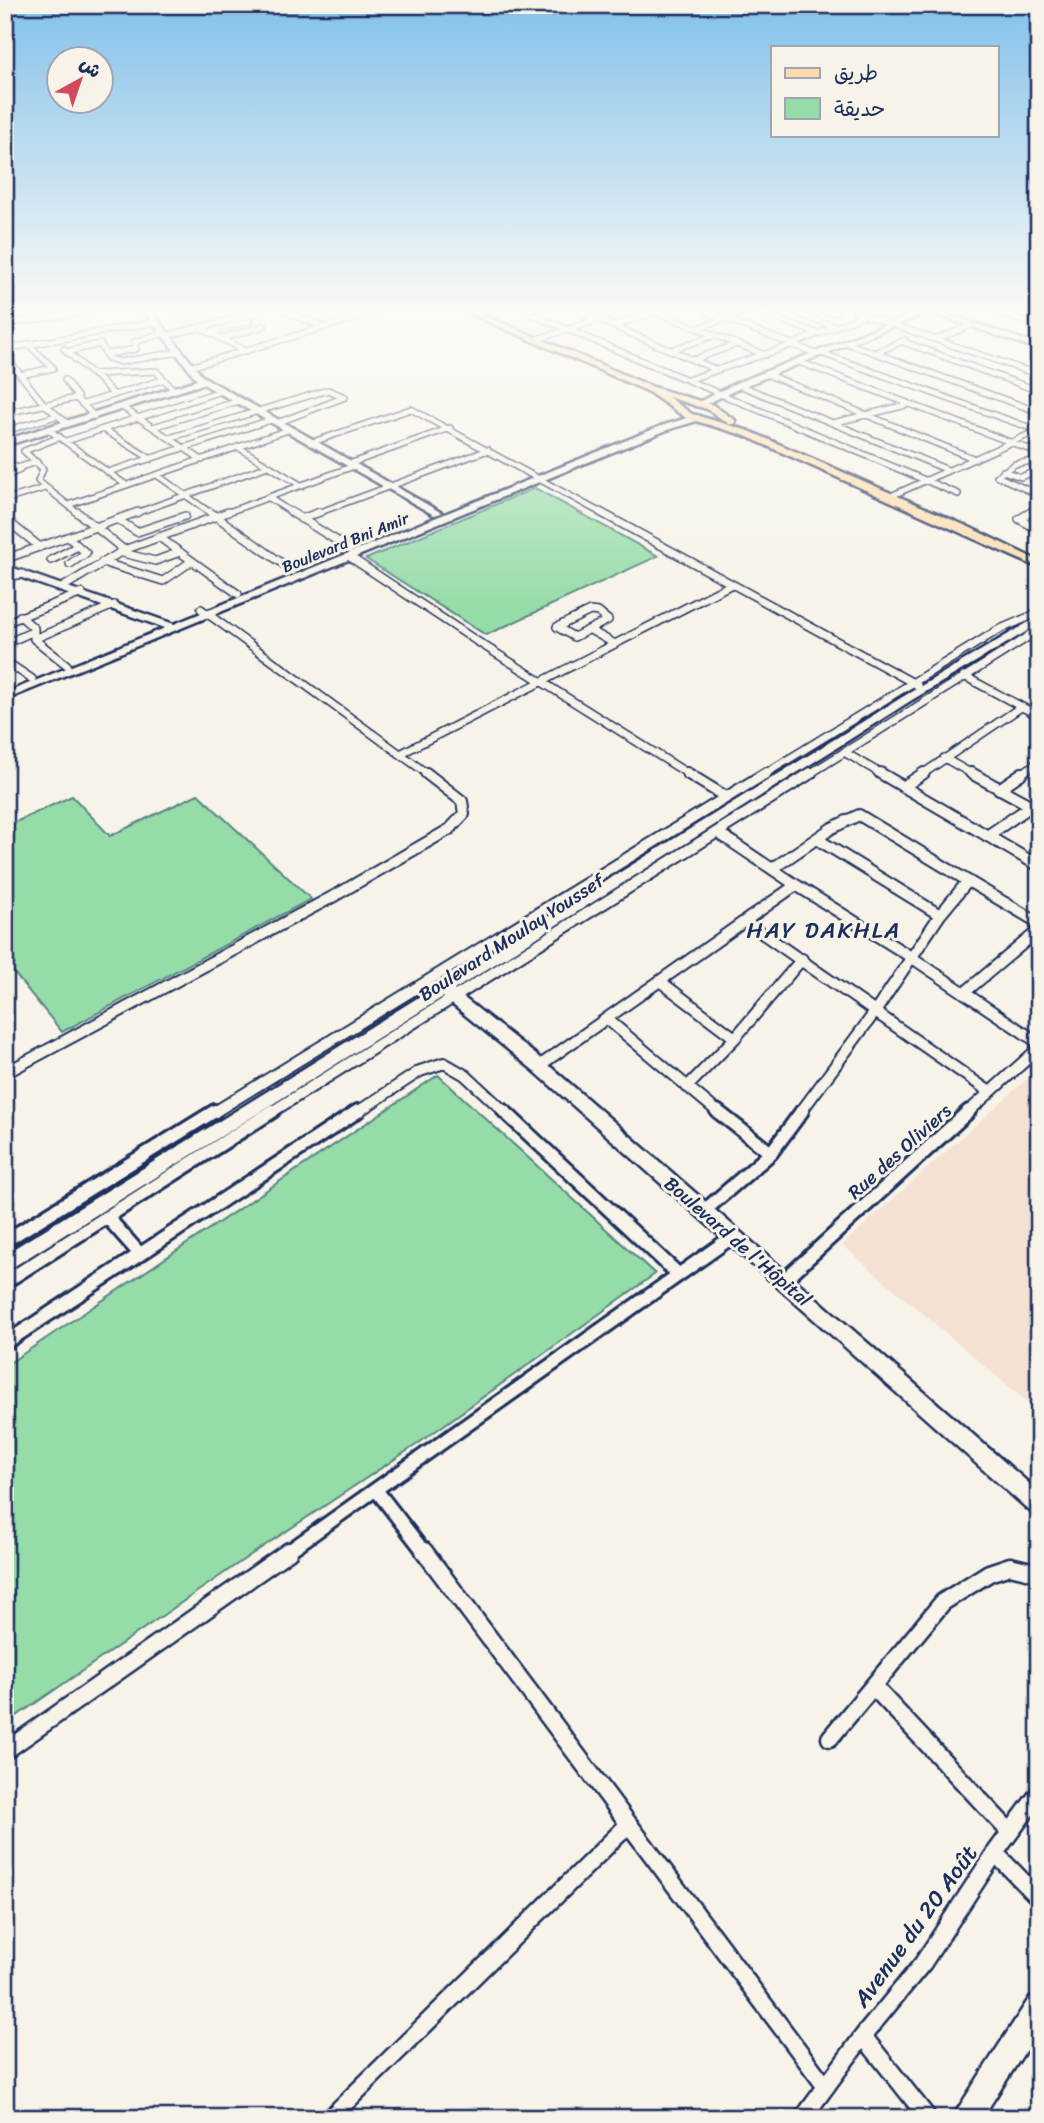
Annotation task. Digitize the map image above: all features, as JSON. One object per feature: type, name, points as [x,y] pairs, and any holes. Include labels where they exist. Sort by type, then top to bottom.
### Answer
[{"type":"main road","points":[[5,443],[109,411]]},
{"type":"main road","points":[[683,411],[747,433],[967,530],[1039,565]]},
{"type":"main road","name":"Boulevard Bni Amir","points":[[205,611],[293,571],[350,553],[437,513],[537,477],[683,411]]},
{"type":"main road","points":[[699,418],[714,415],[714,411]]},
{"type":"main road","points":[[716,411],[747,433]]},
{"type":"main road","points":[[251,412],[437,513]]},
{"type":"main road","name":"Boulevard Bni Amir","points":[[5,697],[171,625],[537,477],[664,428],[699,418]]},
{"type":"main road","points":[[967,530],[1039,556]]},
{"type":"main road","points":[[6,568],[171,625]]},
{"type":"main road","name":"Boulevard Moulay Youssef","points":[[5,1264],[924,689],[968,669],[1004,633],[1036,619]]},
{"type":"main road","name":"Boulevard Bni Amir","points":[[5,689],[171,625]]},
{"type":"main road","name":"Boulevard de l'Hôpital","points":[[443,989],[539,1066],[1039,1506]]},
{"type":"main road","points":[[966,2118],[1039,2006]]},
{"type":"street","points":[[50,411],[68,424]]},
{"type":"street","points":[[90,411],[94,416]]},
{"type":"street","points":[[129,411],[202,460]]},
{"type":"street","points":[[157,411],[24,451],[43,469],[38,481],[96,527],[121,551],[155,561],[180,552]]},
{"type":"street","points":[[153,428],[206,411]]},
{"type":"street","points":[[169,438],[254,411]]},
{"type":"street","points":[[286,411],[295,416]]},
{"type":"street","points":[[68,505],[239,447],[308,411]]},
{"type":"street","points":[[310,443],[405,411]]},
{"type":"street","points":[[415,411],[924,689]]},
{"type":"street","points":[[764,411],[958,494]]},
{"type":"street","points":[[804,411],[948,470]]},
{"type":"street","points":[[856,411],[975,458]]},
{"type":"street","points":[[811,431],[881,411]]},
{"type":"street","points":[[927,411],[1039,453]]},
{"type":"street","points":[[982,411],[1038,430]]},
{"type":"street","points":[[5,430],[55,416]]},
{"type":"street","points":[[108,472],[185,448],[276,426]]},
{"type":"street","points":[[63,587],[121,551],[302,486],[450,428]]},
{"type":"street","points":[[103,429],[151,458]]},
{"type":"street","points":[[49,430],[126,485]]},
{"type":"street","points":[[891,496],[1038,430]]},
{"type":"street","points":[[239,447],[302,486]]},
{"type":"street","points":[[301,519],[488,450]]},
{"type":"street","points":[[5,460],[18,468],[37,462]]},
{"type":"street","points":[[1037,493],[997,477],[1015,464],[1039,460]]},
{"type":"street","points":[[5,559],[268,466]]},
{"type":"street","points":[[5,477],[20,470],[18,468]]},
{"type":"street","points":[[1003,471],[1021,477],[1033,472]]},
{"type":"street","points":[[157,475],[293,571]]},
{"type":"street","points":[[5,500],[46,488]]},
{"type":"street","points":[[269,498],[542,681],[726,797]]},
{"type":"street","points":[[166,503],[196,524]]},
{"type":"street","points":[[1039,507],[1019,519],[1039,530]]},
{"type":"street","points":[[118,520],[137,532],[185,516]]},
{"type":"street","points":[[5,519],[40,547]]},
{"type":"street","points":[[68,537],[86,554],[70,564]]},
{"type":"street","points":[[159,537],[238,594]]},
{"type":"street","points":[[51,560],[78,546]]},
{"type":"street","points":[[102,562],[163,581],[192,561]]},
{"type":"street","points":[[5,577],[23,574]]},
{"type":"street","points":[[400,754],[732,584]]},
{"type":"street","points":[[5,623],[82,593]]},
{"type":"street","points":[[5,644],[114,605]]},
{"type":"street","points":[[5,1073],[335,895],[450,829],[464,814],[462,801],[450,790],[205,611]]},
{"type":"street","points":[[590,611],[607,618],[607,621],[590,630],[574,637],[557,627],[590,611]]},
{"type":"street","points":[[20,617],[32,626],[34,635],[67,665]]},
{"type":"street","name":"Boulevard Moulay Youssef","points":[[968,669],[1025,639],[1036,619]]},
{"type":"street","points":[[590,630],[615,644]]},
{"type":"street","name":"Boulevard Moulay Youssef","points":[[5,1241],[365,1019],[443,989],[717,832],[844,752],[924,689],[1004,633]]},
{"type":"street","points":[[5,661],[32,678]]},
{"type":"street","points":[[968,669],[1039,716]]},
{"type":"street","name":"Boulevard Moulay Youssef","points":[[5,1282],[108,1218],[726,797],[924,689]]},
{"type":"street","points":[[903,787],[1021,706]]},
{"type":"street","points":[[844,752],[1039,866]]},
{"type":"street","points":[[944,758],[1035,808]]},
{"type":"street","points":[[999,789],[1038,763]]},
{"type":"street","points":[[987,836],[1035,808]]},
{"type":"street","points":[[772,869],[850,817],[863,816],[1039,923]]},
{"type":"street","points":[[717,832],[911,957],[1039,1046]]},
{"type":"street","points":[[817,839],[940,915]]},
{"type":"street","points":[[704,1210],[771,1153],[874,1012],[940,915],[968,881]]},
{"type":"street","points":[[539,1066],[796,885]]},
{"type":"street","points":[[746,922],[990,1092]]},
{"type":"street","points":[[964,993],[1039,930]]},
{"type":"street","points":[[687,1087],[735,1038],[802,959]]},
{"type":"street","points":[[660,982],[735,1038]]},
{"type":"street","points":[[607,1019],[771,1153]]},
{"type":"street","name":"Rue des Oliviers","points":[[782,1281],[1039,1046]]},
{"type":"street","points":[[5,1343],[420,1071],[444,1063],[465,1075],[678,1273]]},
{"type":"street","points":[[108,1218],[139,1254]]},
{"type":"street","points":[[5,1751],[210,1605],[377,1491],[678,1273],[732,1237]]},
{"type":"street","points":[[377,1491],[826,2087]]},
{"type":"street","points":[[830,1738],[943,1602],[989,1573],[1010,1566],[1039,1573]]},
{"type":"street","points":[[873,1686],[1010,1832]]},
{"type":"street","name":"Avenue du 20 Août","points":[[808,2116],[863,2036],[923,1963],[995,1853],[1039,1793]]},
{"type":"street","points":[[330,2118],[629,1824]]},
{"type":"street","points":[[995,1853],[1039,1898]]},
{"type":"street","points":[[863,2036],[929,2118]]},
{"type":"shaded area","points":[[1039,1068],[1039,1412],[842,1245]]},
{"type":"green space","points":[[535,488],[658,556],[486,635],[366,559]]},
{"type":"green space","points":[[198,794],[311,899],[62,1032],[5,962],[5,827],[72,796],[110,836]]},
{"type":"green space","points":[[438,1075],[655,1274],[416,1445],[5,1724],[5,1366]]},
{"type":"district","name":"HAY DAKHLA","points":[[824,930]]}]
